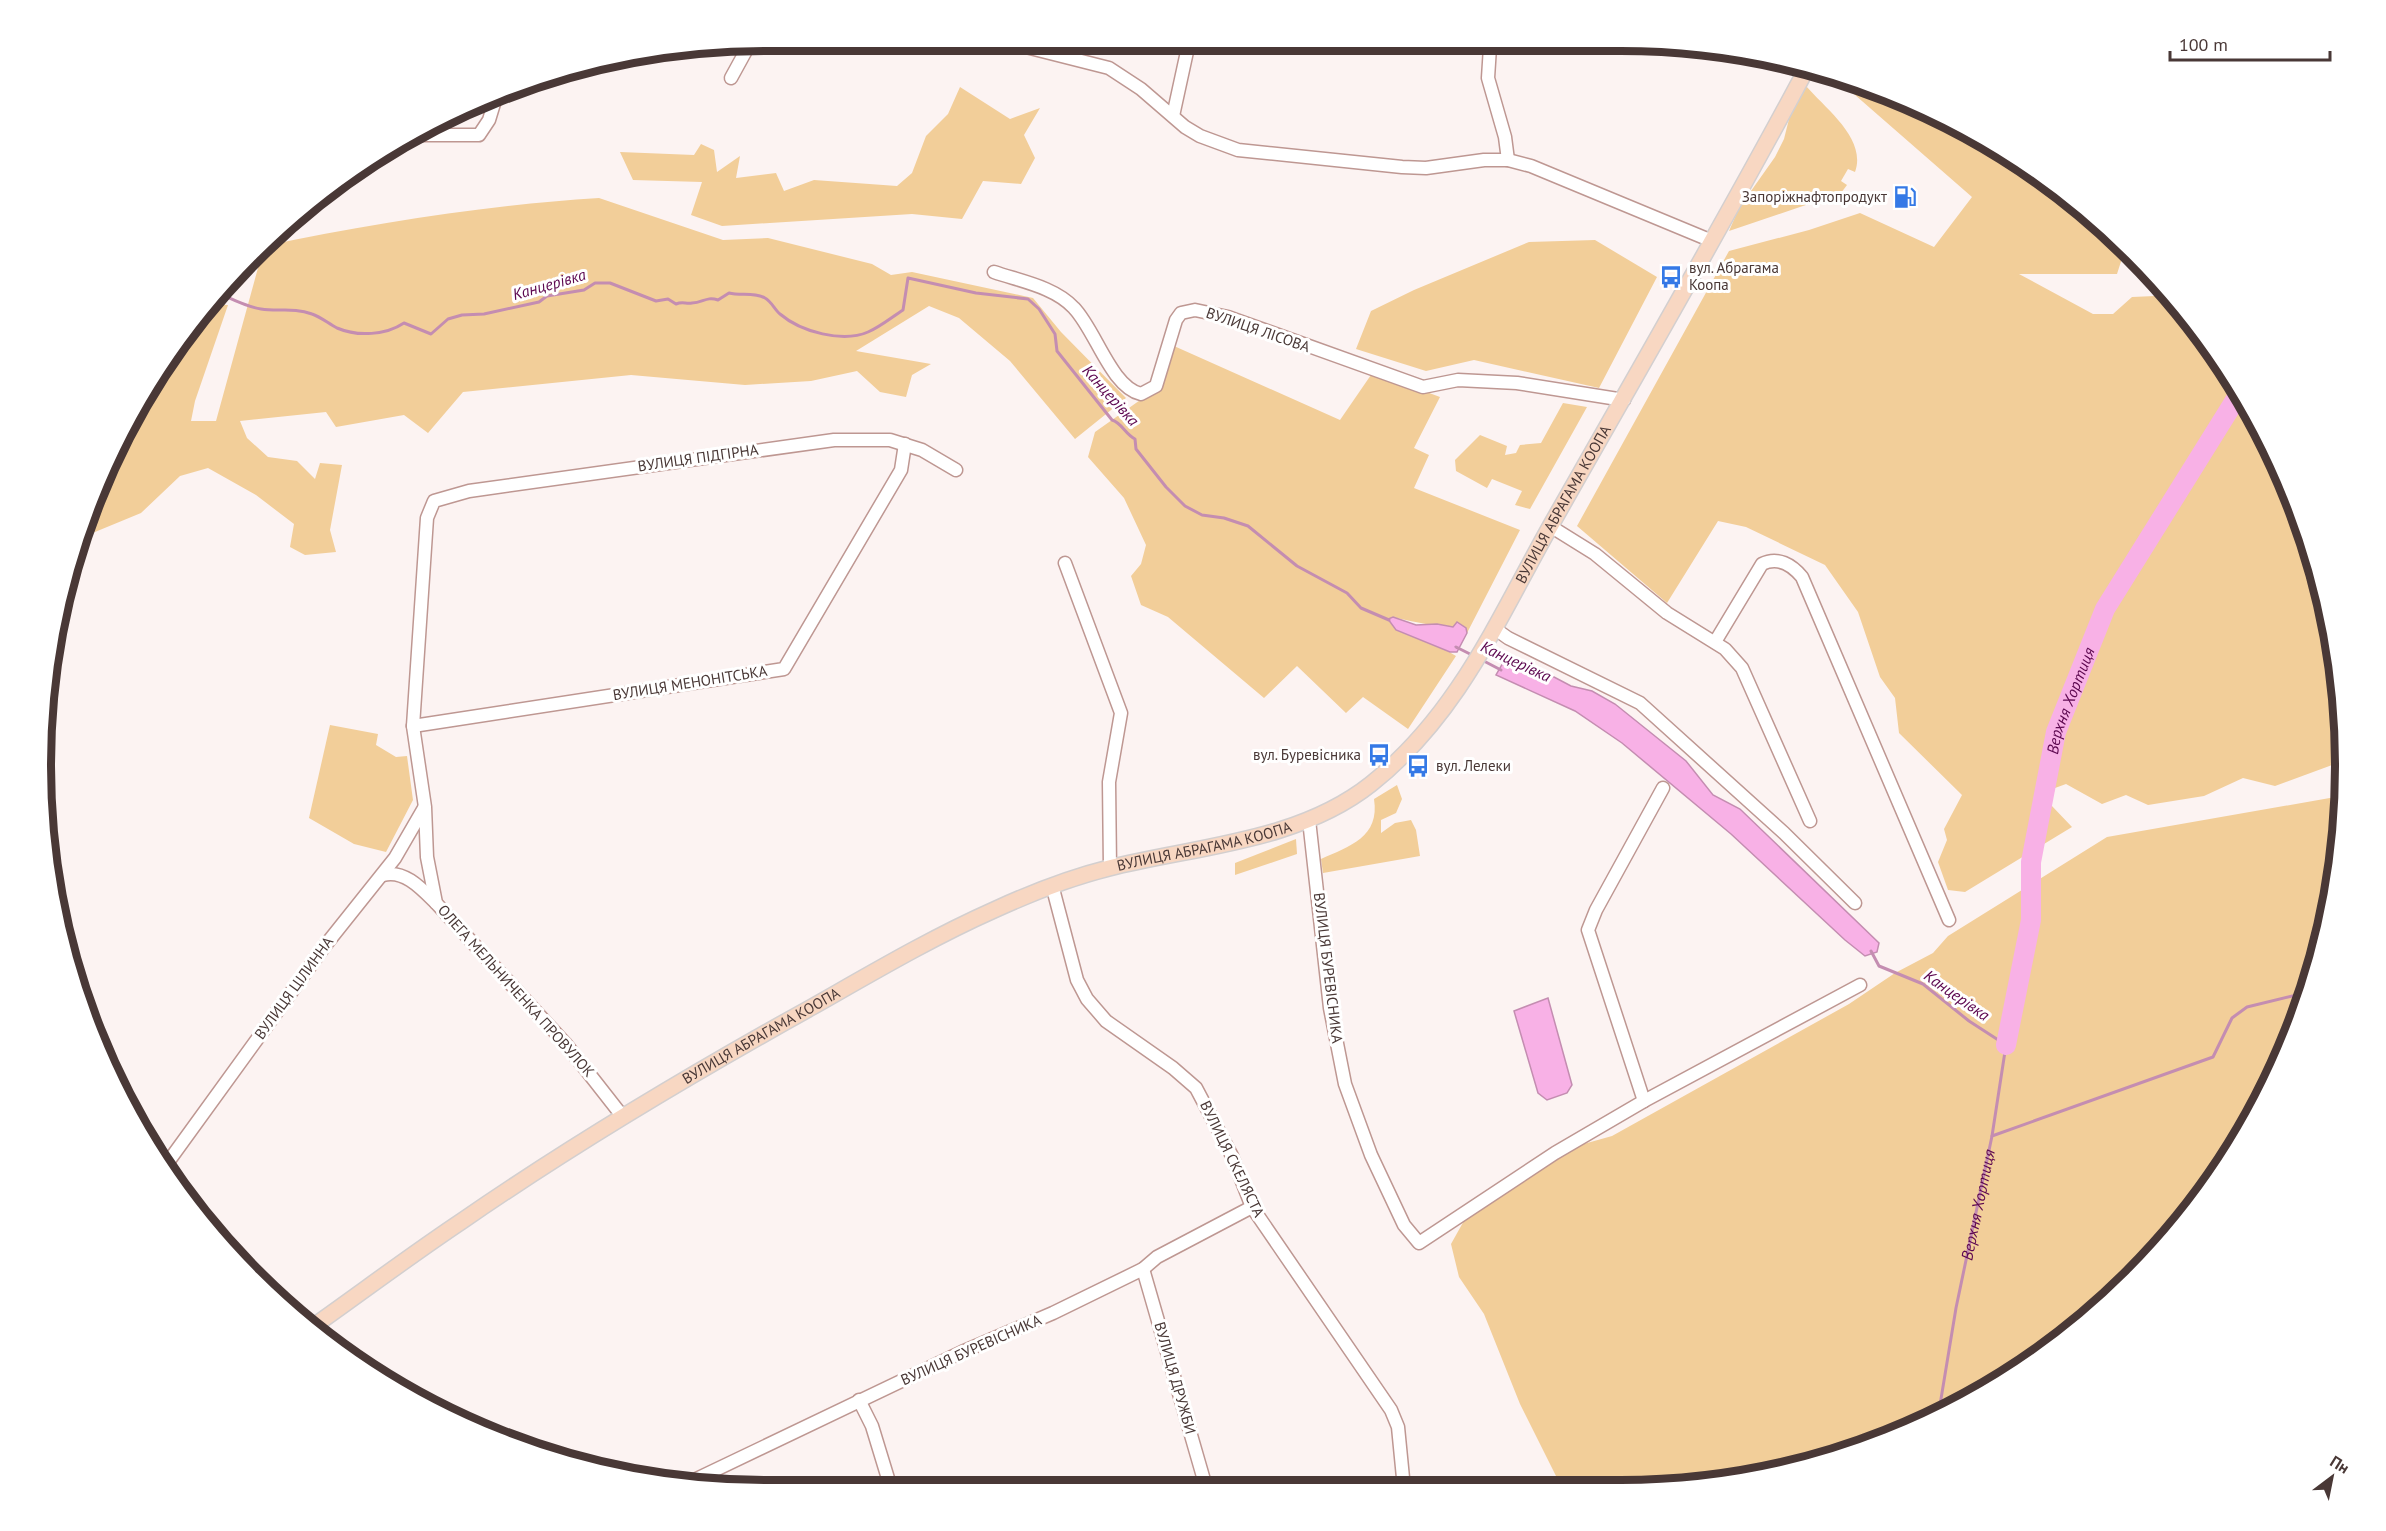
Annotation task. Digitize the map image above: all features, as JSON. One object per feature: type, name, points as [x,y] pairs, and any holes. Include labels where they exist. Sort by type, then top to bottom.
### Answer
[{"type":"main road","name":"ВУЛИЦЯ АБРАГАМА КООПА","points":[[319,1322],[464,1219],[623,1117],[918,947],[992,910],[1052,885],[1110,868],[1179,855],[1309,820],[1368,786],[1412,748],[1456,694],[1624,400],[1803,75]]},
{"type":"street","points":[[1042,51],[1109,68],[1141,89],[1200,136],[1238,150],[1402,167],[1508,160],[1531,166],[1712,241]]},
{"type":"street","points":[[1173,116],[1187,51]]},
{"type":"street","points":[[1490,51],[1488,78],[1505,137],[1508,160]]},
{"type":"street","points":[[731,78],[745,52]]},
{"type":"street","points":[[430,135],[479,135],[489,120],[494,104]]},
{"type":"street","name":"ВУЛИЦЯ ЛІСОВА","points":[[994,272],[1059,295],[1074,307],[1125,387],[1141,394],[1156,386],[1176,320],[1181,313],[1196,310],[1228,317],[1413,385],[1423,387],[1458,380],[1517,383],[1624,400]]},
{"type":"street","name":"ВУЛИЦЯ ПІДГІРНА","points":[[434,501],[481,490],[814,442],[874,438],[922,450],[956,470]]},
{"type":"street","name":"ВУЛИЦЯ МЕНОНІТСЬКА","points":[[413,726],[784,669],[901,470],[904,444]]},
{"type":"street","name":"ОЛЕГА МЕЛЬНИЧЕНКА ПРОВУЛОК","points":[[434,501],[427,518],[413,726],[424,807],[427,857],[436,903],[565,1043],[623,1117]]},
{"type":"street","points":[[1550,526],[1595,554],[1667,613],[1715,642],[1742,668],[1810,821]]},
{"type":"street","points":[[1715,642],[1762,564],[1773,560],[1795,569],[1802,578],[1948,920]]},
{"type":"street","points":[[1065,563],[1121,713],[1109,782],[1110,868]]},
{"type":"street","points":[[1494,628],[1508,638],[1640,703],[1784,833],[1855,903]]},
{"type":"street","points":[[1663,788],[1596,910],[1588,930],[1644,1101],[1860,985]]},
{"type":"street","name":"ВУЛИЦЯ ЦІЛИННА","points":[[170,1160],[324,947],[371,885],[383,875],[424,807]]},
{"type":"street","name":"ВУЛИЦЯ БУРЕВІСНИКА","points":[[1309,820],[1330,1008],[1345,1084],[1371,1155],[1404,1224],[1419,1244],[1555,1154],[1644,1101]]},
{"type":"street","points":[[383,875],[391,873],[407,879],[436,903]]},
{"type":"street","name":"ВУЛИЦЯ СКЕЛЯСТА","points":[[1052,885],[1077,980],[1087,999],[1106,1021],[1173,1068],[1196,1088],[1232,1156],[1252,1207],[1391,1410],[1398,1427],[1403,1480]]},
{"type":"street","name":"ВУЛИЦЯ БУРЕВІСНИКА","points":[[702,1477],[860,1400],[1143,1269],[1157,1257],[1252,1207]]},
{"type":"street","name":"ВУЛИЦЯ ДРУЖБИ","points":[[1143,1269],[1204,1480]]},
{"type":"street","points":[[860,1400],[872,1426],[888,1480]]},
{"type":"shaded area","points":[[1806,86],[1850,136],[1857,160],[1855,172],[1848,169],[1841,181],[1847,185],[1841,193],[1729,231],[1739,208],[1775,157],[1784,139],[1789,119]]},
{"type":"shaded area","points":[[960,87],[1010,119],[1040,108],[1024,135],[1035,158],[1021,184],[983,181],[962,219],[912,214],[722,226],[691,215],[702,182],[633,180],[620,152],[694,155],[701,144],[714,150],[717,172],[740,156],[736,178],[776,173],[784,191],[814,180],[897,186],[912,173],[926,136],[948,114]]},
{"type":"shaded area","points":[[1847,88],[1894,105],[1978,147],[2017,171],[2055,199],[2092,228],[2123,257],[2117,274],[2019,274],[2093,314],[2113,314],[2132,297],[2161,297],[2215,369],[2261,449],[2281,492],[2311,581],[2329,672],[2335,764],[2275,786],[2243,778],[2204,796],[2148,805],[2126,795],[2102,804],[2066,784],[2055,788],[2051,805],[2072,827],[1965,892],[1948,890],[1938,862],[1947,840],[1944,829],[1962,795],[1899,733],[1895,698],[1880,677],[1858,612],[1825,565],[1746,527],[1718,521],[1667,603],[1577,526],[1729,251],[1809,230],[1860,213],[1934,247],[1972,197]]},
{"type":"shaded area","points":[[599,198],[723,240],[768,238],[872,264],[891,275],[912,272],[1033,298],[1061,332],[1126,398],[1075,439],[1010,361],[959,318],[929,306],[856,351],[931,364],[912,375],[906,397],[880,392],[857,371],[811,381],[745,385],[631,375],[463,392],[428,433],[404,415],[336,427],[326,412],[240,421],[247,438],[268,457],[297,461],[315,479],[320,463],[342,465],[330,530],[336,552],[305,555],[290,547],[294,524],[256,495],[208,468],[180,476],[141,513],[90,534],[105,492],[147,408],[171,369],[220,305],[228,305],[195,401],[191,421],[216,421],[260,260],[278,243],[431,216]]},
{"type":"shaded area","points":[[1595,240],[1657,277],[1599,388],[1474,360],[1426,371],[1356,349],[1371,311],[1414,290],[1529,242]]},
{"type":"shaded area","points":[[1174,346],[1340,420],[1373,372],[1440,397],[1414,448],[1429,455],[1414,488],[1520,530],[1467,633],[1393,617],[1396,630],[1439,646],[1456,656],[1408,729],[1363,697],[1346,713],[1297,666],[1264,698],[1168,617],[1141,605],[1131,576],[1141,564],[1146,545],[1124,498],[1088,457],[1095,432],[1160,386]]},
{"type":"shaded area","points":[[1563,403],[1587,407],[1530,509],[1515,505],[1522,491],[1492,479],[1487,488],[1456,471],[1455,460],[1480,435],[1507,446],[1505,455],[1516,453],[1520,445],[1541,443]]},
{"type":"shaded area","points":[[330,725],[378,734],[376,745],[396,757],[407,756],[413,800],[386,852],[354,844],[309,818]]},
{"type":"shaded area","points":[[1397,785],[1402,799],[1396,813],[1381,820],[1381,833],[1395,823],[1411,820],[1416,830],[1420,856],[1323,873],[1321,859],[1361,838],[1372,823],[1375,812],[1374,799]]},
{"type":"shaded area","points":[[2334,797],[2329,859],[2321,905],[2311,950],[2281,1039],[2239,1123],[2215,1162],[2158,1237],[2092,1303],[2017,1360],[1937,1406],[1894,1426],[1805,1456],[1714,1474],[1621,1480],[1558,1480],[1520,1404],[1484,1314],[1459,1277],[1451,1244],[1470,1210],[1580,1145],[1612,1136],[1849,1004],[1895,973],[1933,953],[1948,936],[2107,837]]},
{"type":"shaded area","points":[[1296,839],[1297,854],[1235,875],[1235,863]]},
{"type":"water","points":[[1393,617],[1416,625],[1437,624],[1453,627],[1457,622],[1466,628],[1467,633],[1457,652],[1450,652],[1396,630],[1388,619]]},
{"type":"water","points":[[1508,654],[1534,672],[1592,691],[1615,704],[1686,761],[1713,795],[1740,809],[1879,943],[1877,952],[1865,956],[1845,940],[1731,834],[1622,743],[1575,711],[1496,675]]},
{"type":"water","points":[[1548,998],[1572,1085],[1567,1093],[1547,1100],[1538,1093],[1514,1011]]},
{"type":"waterway","name":"Канцерівка","points":[[226,296],[255,308],[305,312],[337,328],[354,333],[380,332],[404,323],[431,334],[448,319],[462,315],[484,314],[539,302],[547,296],[584,290],[595,283],[610,283],[656,301],[668,299],[676,304],[718,300],[729,293],[757,295],[767,299],[780,314],[799,326],[810,331],[835,336],[868,332],[903,310],[908,278],[976,293],[1028,299],[1039,309],[1055,334],[1057,351],[1112,420],[1135,439],[1136,449],[1166,487],[1185,506],[1202,515],[1224,518],[1248,526],[1297,566],[1347,593],[1361,608],[1389,620]]},
{"type":"waterway","name":"Верхня Хортиця","points":[[2006,1045],[2031,920],[2031,862],[2056,732],[2105,609],[2235,401]]},
{"type":"waterway","name":"Канцерівка","points":[[1456,647],[1472,655]]},
{"type":"waterway","name":"Канцерівка","points":[[1480,659],[1501,670]]},
{"type":"waterway","name":"Канцерівка","points":[[1871,951],[1879,966],[1923,984],[1969,1021],[2006,1045],[1992,1136]]},
{"type":"waterway","name":"Верхня Хортиця","points":[[1940,1404],[1956,1308],[1992,1136],[2213,1057],[2232,1018],[2247,1007],[2297,995]]},
{"type":"place","name":"Запоріжнафтопродукт","points":[[1905,197]]},
{"type":"place","name":"вул. Абрагама Коопа","points":[[1671,277]]},
{"type":"place","name":"вул. Буревісника","points":[[1379,755]]},
{"type":"place","name":"вул. Лелеки","points":[[1418,766]]}]
